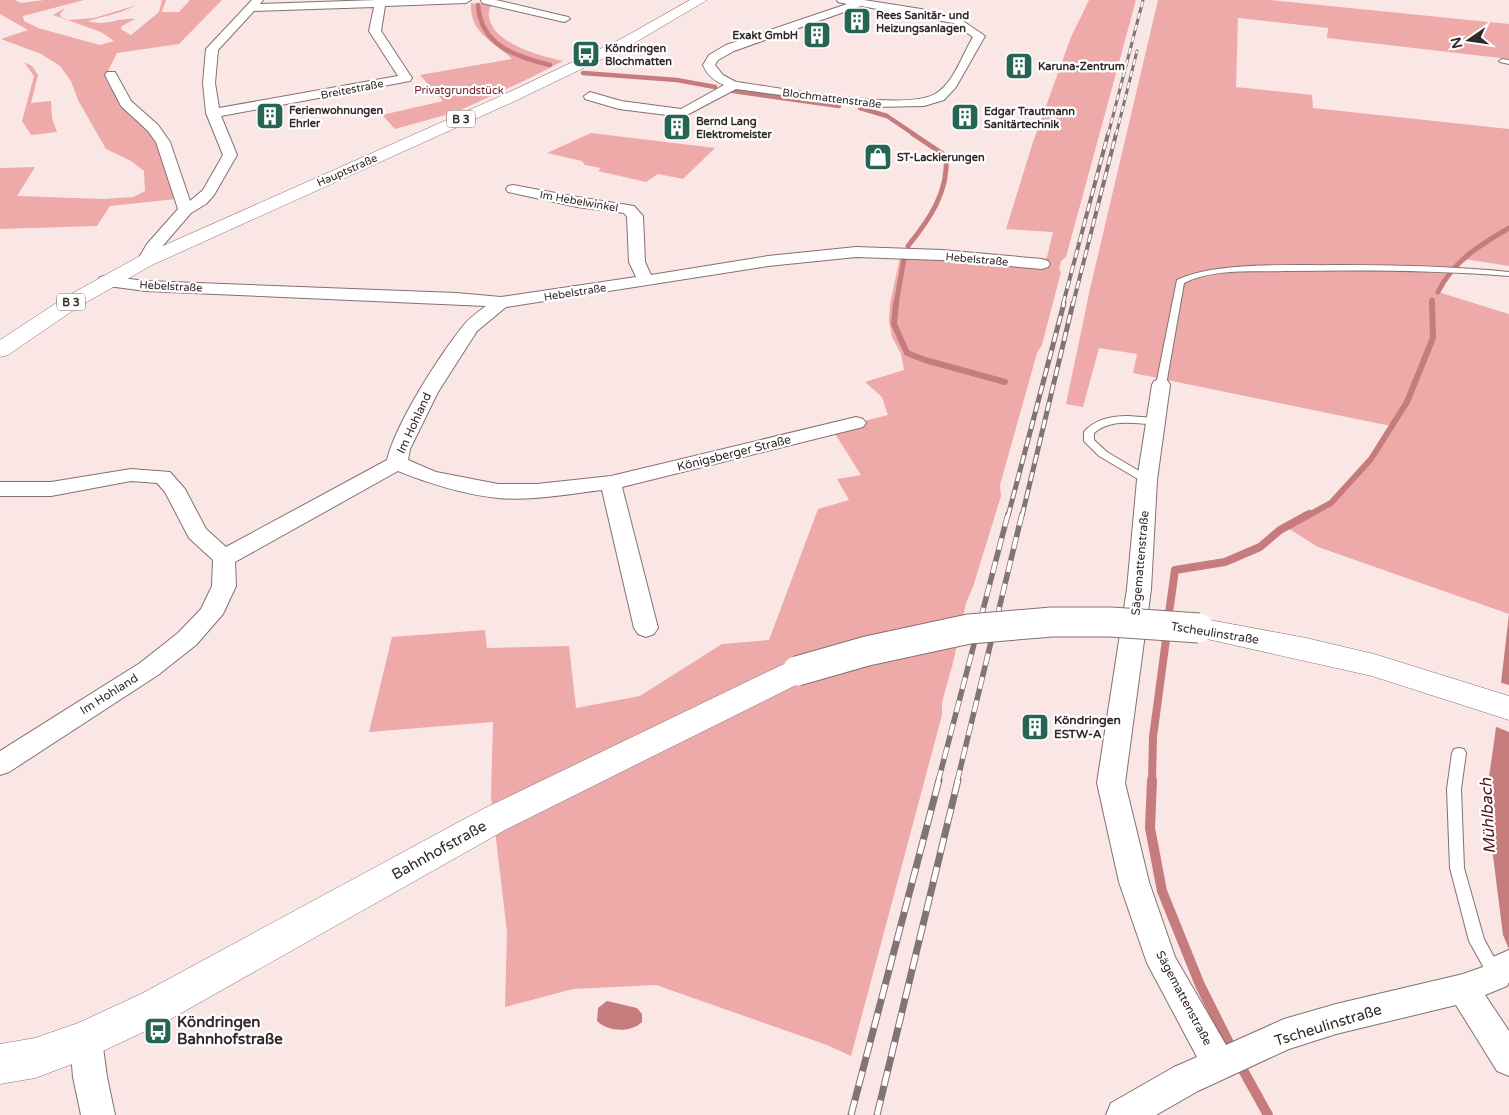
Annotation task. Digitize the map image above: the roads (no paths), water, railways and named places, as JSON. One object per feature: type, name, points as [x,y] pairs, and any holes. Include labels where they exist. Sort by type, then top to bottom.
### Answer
[{"type":"main road","name":"Hauptstraße","points":[[0,350],[48,316],[106,281],[145,261],[509,98],[626,42],[700,0]]},
{"type":"main road","name":"Tscheulinstraße","points":[[797,671],[867,651],[969,629],[1052,622],[1101,622],[1199,628],[1306,649],[1374,665],[1459,694],[1509,708]]},
{"type":"main road","name":"Bahnhofstraße","points":[[0,1064],[35,1058],[86,1040],[164,1002],[492,820],[797,671]]},
{"type":"street","points":[[145,261],[153,247],[186,210],[201,201],[209,192],[230,155],[213,113],[209,83],[212,49],[254,4],[466,0]]},
{"type":"street","points":[[485,0],[564,19]]},
{"type":"street","name":"Blochmattenstraße","points":[[842,0],[921,12],[957,20],[980,36],[952,84],[940,96],[929,101],[886,105],[734,85],[712,73],[709,65],[713,58],[730,48],[860,3]]},
{"type":"street","points":[[921,12],[934,0]]},
{"type":"street","name":"Breitestraße","points":[[213,113],[406,78],[375,31],[380,2]]},
{"type":"street","points":[[111,75],[126,104],[153,128],[163,142],[186,210]]},
{"type":"street","points":[[590,96],[619,105],[683,113],[734,85]]},
{"type":"street","name":"Im Hebelwinkel","points":[[513,189],[577,202],[629,209],[635,216],[638,262],[646,281]]},
{"type":"street","name":"Hebelstraße","points":[[106,281],[146,286],[456,298],[501,302],[768,261],[856,252],[942,255],[1042,264]]},
{"type":"street","name":"Im Hohland","points":[[0,764],[149,669],[187,639],[211,614],[224,586],[224,558],[274,532],[353,486],[397,464],[400,449],[428,392],[470,328],[501,302]]},
{"type":"street","name":"Sägemattenstraße","points":[[1162,385],[1154,421],[1156,427],[1147,480],[1139,588],[1111,783],[1134,882],[1162,962],[1220,1064]]},
{"type":"street","name":"Königsberger Straße","points":[[397,464],[430,477],[498,491],[537,491],[611,483],[856,422]]},
{"type":"street","points":[[0,489],[51,489],[131,475],[162,477],[174,490],[197,533],[224,558]]},
{"type":"street","points":[[611,483],[646,628]]},
{"type":"street","name":"Tscheulinstraße","points":[[1123,1115],[1186,1079],[1284,1035],[1327,1021],[1462,989],[1501,970]]},
{"type":"street","points":[[1462,989],[1509,1060]]},
{"type":"street","points":[[86,1040],[90,1077],[98,1115]]},
{"type":"lane","name":"Sägemattenstraße","points":[[1162,385],[1180,282],[1186,278],[1246,270],[1336,268],[1453,269],[1509,274]]},
{"type":"lane","points":[[1147,480],[1103,454],[1089,441],[1089,432],[1096,425],[1113,419],[1154,421]]},
{"type":"lane","points":[[1459,753],[1454,790],[1457,868],[1477,941],[1501,970]]},
{"type":"waterway","points":[[478,5],[481,19],[493,40],[502,47],[524,58],[550,65]]},
{"type":"waterway","points":[[583,73],[677,80],[715,87]]},
{"type":"waterway","points":[[733,91],[839,106]]},
{"type":"waterway","points":[[860,108],[887,116],[915,135]]},
{"type":"waterway","points":[[908,246],[936,205],[941,193],[946,169],[946,156],[913,134]]},
{"type":"waterway","points":[[1438,292],[1451,271],[1459,263],[1509,228]]},
{"type":"waterway","points":[[896,304],[904,259]]},
{"type":"waterway","points":[[896,303],[894,324],[907,353],[925,360],[1005,382]]},
{"type":"waterway","points":[[1307,516],[1331,503],[1371,459],[1407,402],[1433,338],[1432,303]]},
{"type":"waterway","points":[[1168,620],[1175,570],[1225,562],[1260,547],[1280,530],[1309,514]]},
{"type":"waterway","points":[[1152,782],[1153,737],[1167,632]]},
{"type":"waterway","points":[[1152,780],[1150,828],[1162,891],[1200,985],[1233,1051]]},
{"type":"waterway","points":[[1238,1061],[1268,1115]]},
{"type":"railway","points":[[1108,135],[1143,0]]},
{"type":"railway","points":[[1116,135],[1137,51]]},
{"type":"railway","points":[[1063,304],[1108,134]]},
{"type":"railway","points":[[1073,304],[1116,134]]},
{"type":"railway","points":[[1008,516],[1064,303]]},
{"type":"railway","points":[[1022,516],[1073,303]]},
{"type":"railway","points":[[938,782],[1008,514]]},
{"type":"railway","points":[[957,782],[1022,514]]},
{"type":"railway","points":[[851,1115],[939,780]]},
{"type":"railway","points":[[877,1115],[958,780]]},
{"type":"place","name":"Rees Sanitär- und Heizungsanlagen","points":[[857,21]]},
{"type":"place","name":"Exakt GmbH","points":[[817,35]]},
{"type":"place","name":"Köndringen Blochmatten","points":[[586,54]]},
{"type":"place","name":"Karuna-Zentrum","points":[[1019,66]]},
{"type":"place","name":"Ferienwohnungen Ehrler","points":[[270,116]]},
{"type":"place","name":"Edgar Trautmann Sanitärtechnik","points":[[965,117]]},
{"type":"place","name":"Bernd Lang Elektromeister","points":[[677,127]]},
{"type":"place","name":"ST-Lackierungen","points":[[878,157]]},
{"type":"place","name":"Köndringen ESTW-A","points":[[1035,727]]},
{"type":"place","name":"Köndringen Bahnhofstraße","points":[[158,1031]]},
{"type":"park label","name":"Privatgrundstück","points":[[459,90]]},
{"type":"water label","name":"Mühlbach","points":[[1487,816]]}]
